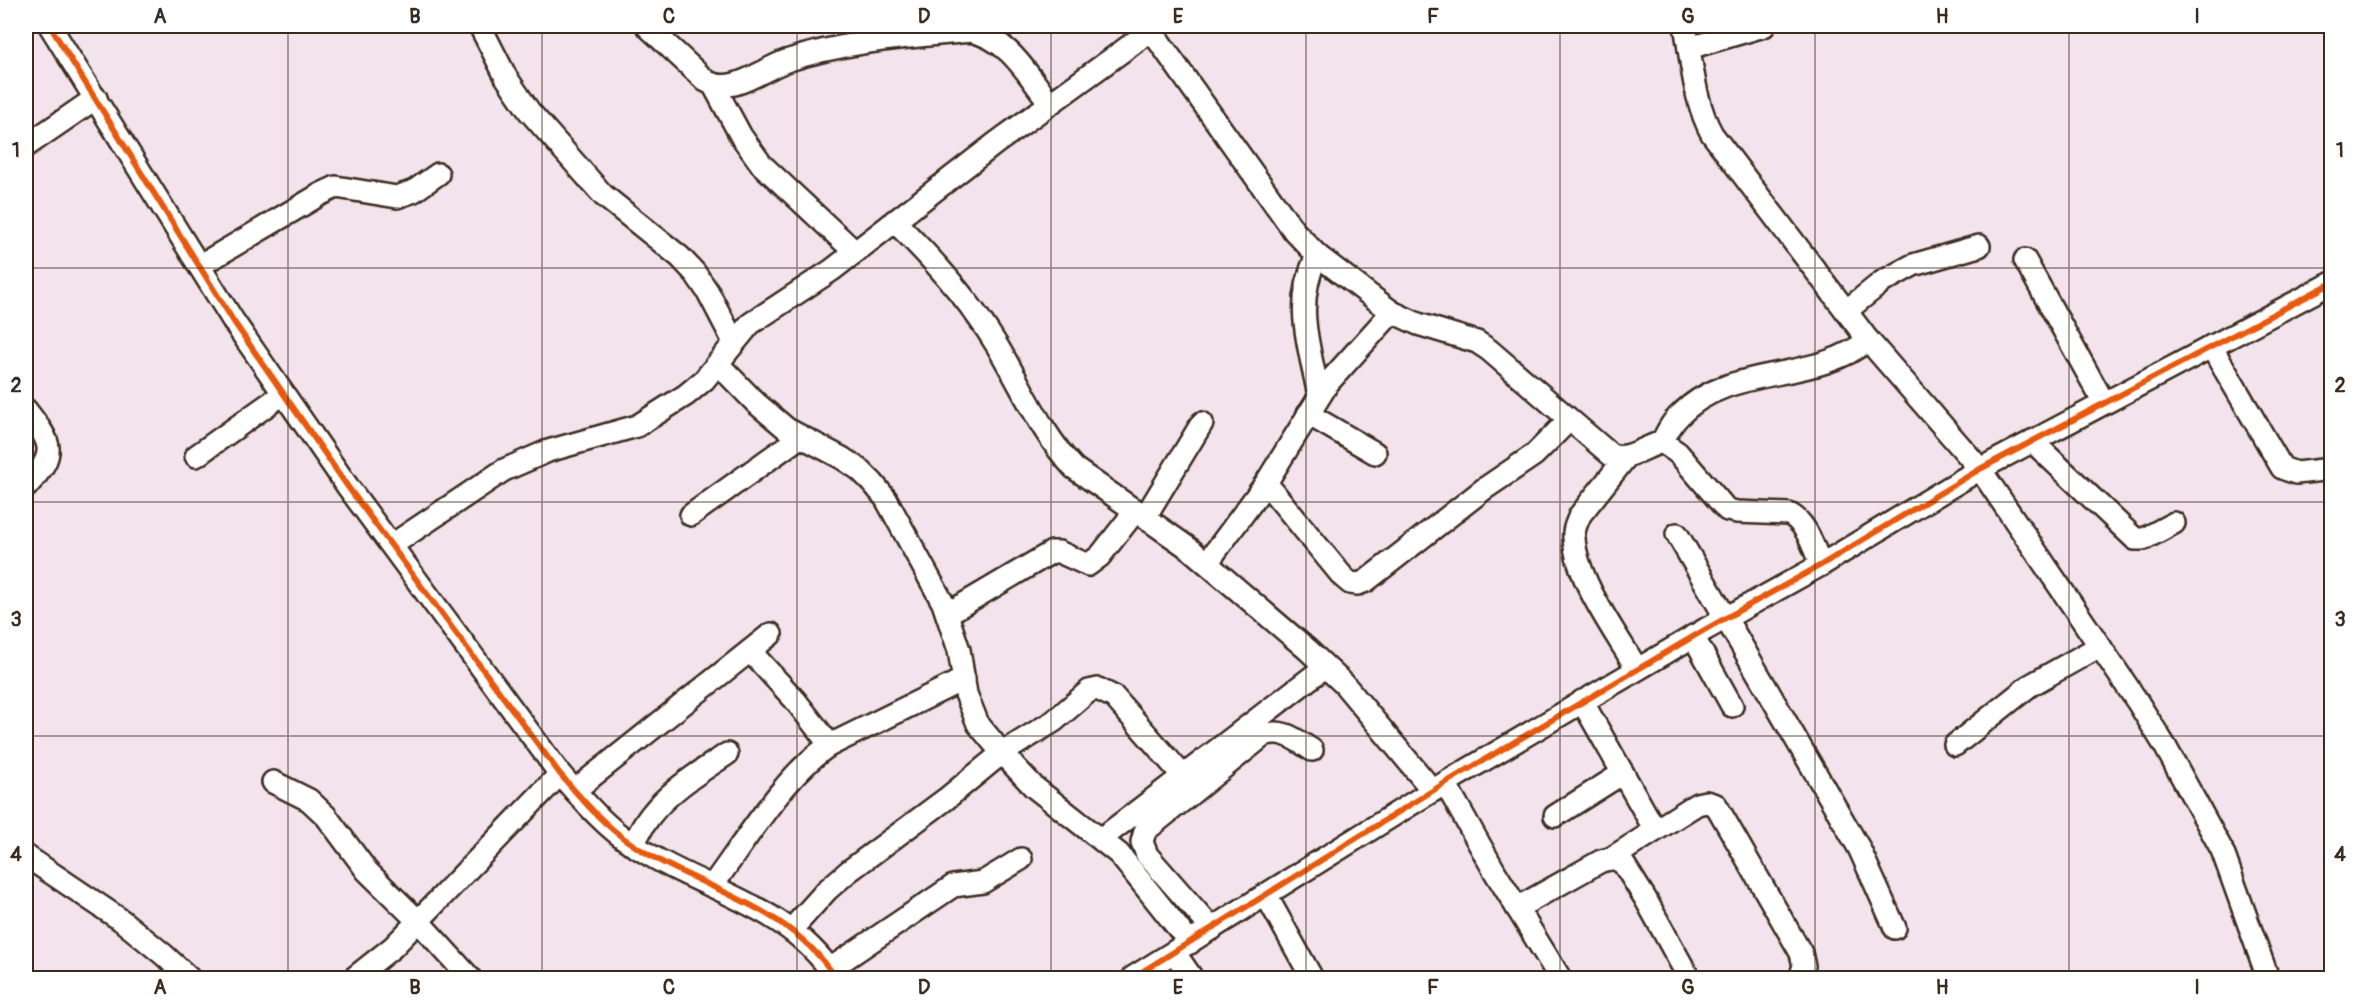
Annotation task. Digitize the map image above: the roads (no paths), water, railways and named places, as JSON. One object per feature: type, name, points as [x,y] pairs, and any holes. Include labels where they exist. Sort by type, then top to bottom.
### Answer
[{"type":"street","points":[[51,26],[234,322],[283,394],[560,774],[594,812],[633,844],[758,908],[792,928],[833,974],[953,886],[983,882],[1021,859]]},
{"type":"street","points":[[480,26],[506,77],[529,111],[603,195],[680,257],[695,273],[708,292],[734,342]]},
{"type":"street","points":[[992,26],[1003,45],[1050,103]]},
{"type":"street","points":[[1685,26],[1700,104],[1712,134],[1868,340],[1980,470],[2100,646],[2165,746],[2222,850],[2268,978]]},
{"type":"street","points":[[1689,48],[1764,26]]},
{"type":"street","points":[[655,28],[706,81],[714,86],[741,136],[762,165],[855,252]]},
{"type":"street","points":[[392,545],[504,470],[548,451],[637,426],[686,395],[718,364],[750,324],[826,274],[1050,103],[1154,28],[1294,231],[1317,255],[1392,312],[1418,324],[1477,342],[1611,455],[1619,458],[1628,456],[1662,442],[1680,414],[1703,398],[1720,390],[1770,374],[1828,362],[1857,350],[1868,340]]},
{"type":"street","points":[[714,86],[739,83],[784,62],[867,42],[971,31],[988,35],[1003,45]]},
{"type":"street","points":[[26,146],[96,98]]},
{"type":"street","points":[[199,266],[336,187],[397,197],[414,191],[438,174]]},
{"type":"street","points":[[894,221],[928,255],[967,300],[997,345],[1059,452],[1074,468],[1207,563],[1295,638],[1344,684],[1439,787],[1560,978]]},
{"type":"street","points":[[1846,311],[1882,282],[1913,265],[1979,246]]},
{"type":"street","points":[[1317,255],[1305,284],[1303,309],[1319,396]]},
{"type":"street","points":[[2025,260],[2104,403]]},
{"type":"street","points":[[1132,978],[1439,787],[1693,636],[1821,565],[2032,441],[2331,283]]},
{"type":"street","points":[[1207,563],[1266,483],[1328,382],[1392,312]]},
{"type":"street","points":[[2211,346],[2282,468],[2296,473],[2331,469]]},
{"type":"street","points":[[718,364],[756,404],[800,437],[842,458],[860,470],[873,483],[891,509],[930,577],[947,614],[959,650],[966,694],[978,724],[1034,788],[1119,854],[1140,878],[1182,947],[1192,978]]},
{"type":"street","points":[[196,456],[283,394]]},
{"type":"street","points":[[26,410],[46,437],[50,448],[46,460],[26,487]]},
{"type":"street","points":[[1308,414],[1375,453]]},
{"type":"street","points":[[1266,483],[1336,569],[1350,582],[1358,584],[1366,581],[1484,489],[1534,455],[1569,420]]},
{"type":"street","points":[[947,614],[1052,552],[1059,552],[1088,565],[1101,556],[1141,514],[1202,423]]},
{"type":"street","points":[[691,515],[800,437]]},
{"type":"street","points":[[2032,441],[2135,539],[2144,539],[2174,523]]},
{"type":"street","points":[[1662,442],[1678,453],[1727,510],[1789,514],[1796,518],[1803,525],[1821,565]]},
{"type":"street","points":[[1628,456],[1580,515],[1575,526],[1574,538],[1578,560],[1587,584],[1637,669]]},
{"type":"street","points":[[1677,534],[1858,848],[1894,928]]},
{"type":"street","points":[[575,790],[771,634]]},
{"type":"street","points":[[1693,636],[1732,706]]},
{"type":"street","points":[[1955,745],[2029,686],[2100,646]]},
{"type":"street","points":[[750,651],[789,693],[830,745]]},
{"type":"street","points":[[1101,839],[1325,667]]},
{"type":"street","points":[[712,886],[802,766],[830,745],[964,679]]},
{"type":"street","points":[[792,928],[827,890],[849,871],[946,799],[1002,753],[1054,721],[1089,691],[1098,689],[1114,697],[1183,776]]},
{"type":"street","points":[[1582,701],[1655,830]]},
{"type":"street","points":[[1212,929],[1147,855],[1142,842],[1145,831],[1264,735],[1273,732],[1282,733],[1312,750]]},
{"type":"street","points":[[633,844],[650,816],[664,802],[689,780],[727,754]]},
{"type":"street","points":[[1555,816],[1623,773]]},
{"type":"street","points":[[354,978],[393,947],[560,774]]},
{"type":"street","points":[[273,782],[309,801],[326,816],[368,871],[470,978]]},
{"type":"street","points":[[1517,908],[1601,861],[1610,859],[1698,804],[1706,802],[1716,805],[1801,953],[1804,966],[1800,978]]},
{"type":"street","points":[[26,856],[121,920],[189,978]]},
{"type":"street","points":[[1610,859],[1623,863],[1629,872],[1689,978]]},
{"type":"street","points":[[1266,895],[1312,978]]}]
